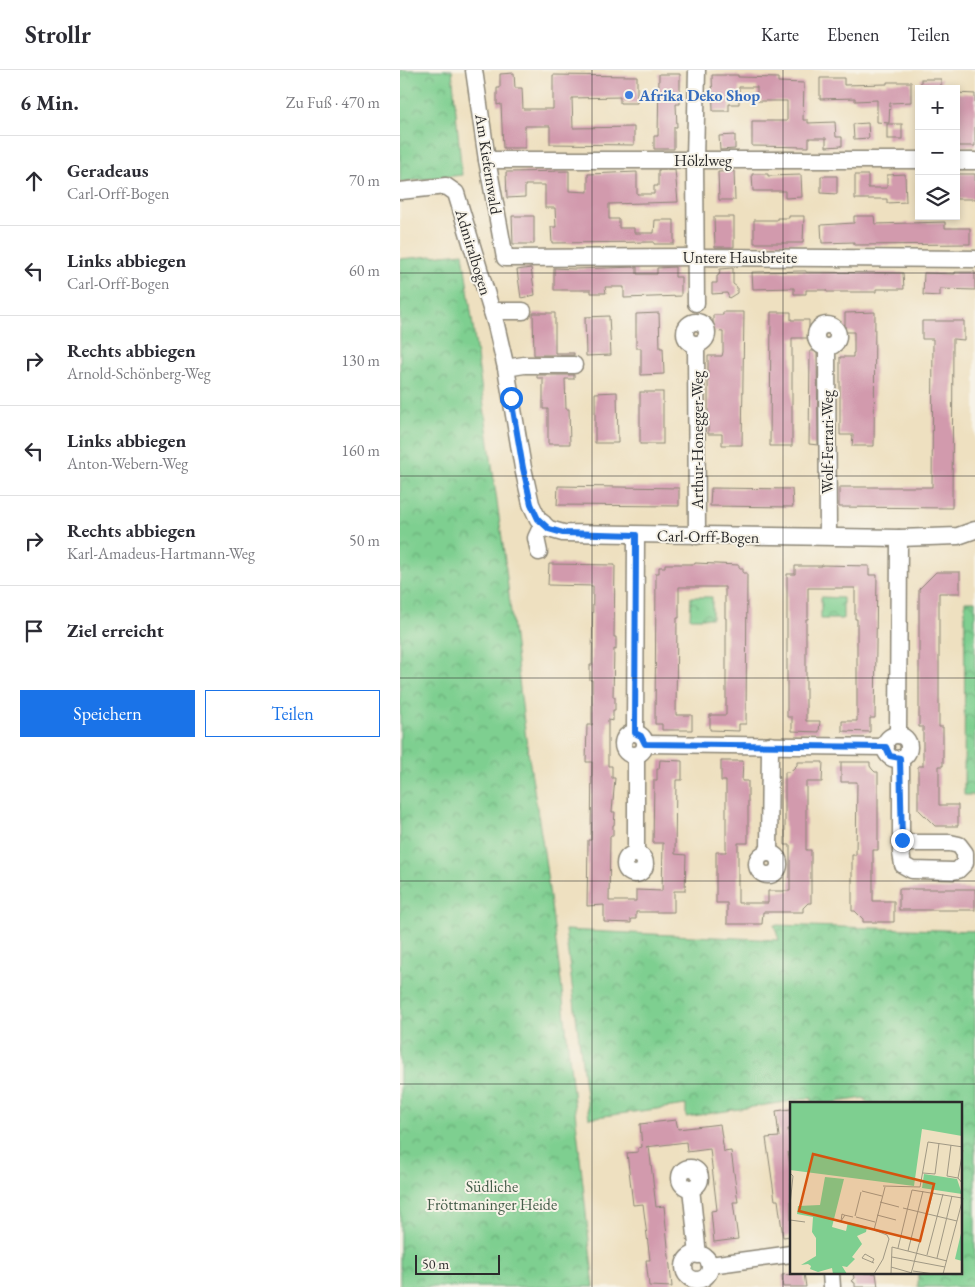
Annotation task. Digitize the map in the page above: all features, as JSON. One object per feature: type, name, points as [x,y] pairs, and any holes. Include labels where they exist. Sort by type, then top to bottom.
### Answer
[{"type":"street","name":"Am Kiefernwald","points":[[474,70],[487,160],[505,258]]},
{"type":"street","points":[[696,303],[695,160],[697,70]]},
{"type":"street","name":"Hölzlweg","points":[[487,160],[915,160]]},
{"type":"street","points":[[960,160],[975,161]]},
{"type":"street","name":"Admiralbogen","points":[[400,191],[446,186],[456,192],[492,311],[506,368]]},
{"type":"street","name":"Untere Hausbreite","points":[[505,258],[695,256],[975,259]]},
{"type":"street","points":[[492,311],[523,311]]},
{"type":"street","name":"Arthur-Honegger-Weg","points":[[696,344],[697,536]]},
{"type":"street","name":"Wolf-Ferrari-Weg","points":[[827,347],[828,536]]},
{"type":"street","points":[[539,552],[536,538],[543,523],[538,519],[531,504],[506,368],[524,365],[574,365]]},
{"type":"street","name":"Carl-Orff-Bogen","points":[[543,523],[549,529],[563,533],[697,536],[899,538],[958,536],[975,530]]},
{"type":"street","points":[[636,535],[639,744],[636,854]]},
{"type":"street","points":[[898,735],[899,538]]},
{"type":"street","points":[[898,735],[905,737],[909,747],[907,754],[900,758],[890,756],[886,747],[888,740],[898,735]]},
{"type":"street","points":[[639,744],[886,747]]},
{"type":"street","points":[[769,854],[770,746]]},
{"type":"street","points":[[900,758],[902,843]]},
{"type":"street","points":[[691,1188],[704,1260],[709,1273],[700,1283],[691,1278],[685,1268],[685,1264],[690,1257],[704,1260],[790,1254]]},
{"type":"street","points":[[831,1274],[832,1287]]},
{"type":"green space","points":[[400,70],[452,70],[462,175],[400,182]]},
{"type":"green space","name":"Südliche Fröttmaninger Heide","points":[[463,253],[504,553],[526,739],[544,852],[561,981],[594,1287],[400,1287],[400,259]]},
{"type":"green space","points":[[691,597],[712,597],[712,618],[690,618]]},
{"type":"green space","points":[[821,597],[843,598],[843,619],[821,619]]},
{"type":"green space","points":[[965,601],[975,601],[975,795],[964,795]]},
{"type":"green space","points":[[774,925],[975,931],[975,1287],[918,1287],[918,1274],[962,1274],[962,1102],[866,1102],[864,1098],[838,1102],[812,1102],[812,1098],[686,1117],[686,1105],[589,1118],[565,930],[779,940]]},
{"type":"building","points":[[514,73],[515,88],[522,88],[523,109],[553,109],[553,75],[637,76],[637,103],[620,103],[620,97],[572,98],[573,128],[634,127],[634,145],[550,144],[550,126],[525,126],[525,148],[503,148],[501,104],[497,105],[497,88],[500,88],[500,74]]},
{"type":"building","points":[[659,74],[680,74],[680,104],[676,104],[677,127],[674,127],[674,149],[654,149],[654,136],[658,136]]},
{"type":"building","points":[[712,75],[778,78],[778,82],[804,83],[803,120],[808,120],[808,123],[835,122],[836,137],[842,137],[842,146],[826,147],[826,138],[809,138],[809,147],[752,146],[752,121],[787,121],[787,101],[757,101],[757,87],[739,87],[739,104],[729,104],[729,111],[713,111]]},
{"type":"building","points":[[820,78],[844,78],[844,85],[911,82],[911,102],[890,103],[889,123],[877,122],[877,100],[855,101],[855,98],[820,99]]},
{"type":"building","points":[[921,79],[941,79],[941,85],[921,85]]},
{"type":"building","points":[[960,93],[975,94],[975,146],[960,146]]},
{"type":"building","points":[[868,123],[869,138],[854,139],[853,124]]},
{"type":"building","points":[[887,124],[902,124],[902,139],[887,139]]},
{"type":"building","points":[[735,135],[735,149],[720,150],[719,136]]},
{"type":"building","points":[[658,170],[675,170],[678,202],[609,204],[609,219],[619,219],[619,228],[634,228],[634,233],[654,233],[655,220],[674,220],[674,244],[654,244],[654,242],[552,243],[551,227],[556,227],[555,208],[545,208],[545,185],[525,185],[525,197],[507,198],[506,172],[569,171],[569,191],[588,192],[588,174],[637,172],[637,194],[654,194],[654,186],[658,186]]},
{"type":"building","points":[[734,171],[735,200],[719,200],[718,172]]},
{"type":"building","points":[[752,174],[768,174],[768,176],[801,175],[802,197],[785,198],[785,191],[753,191]]},
{"type":"building","points":[[905,174],[906,202],[887,203],[887,199],[855,199],[855,175],[868,175],[868,188],[887,188],[887,175]]},
{"type":"building","points":[[960,174],[975,174],[975,199],[960,199]]},
{"type":"building","points":[[821,176],[837,176],[837,194],[821,193]]},
{"type":"building","points":[[512,216],[534,216],[534,244],[513,244]]},
{"type":"building","points":[[789,216],[804,216],[803,243],[754,243],[754,220],[777,220],[777,218],[789,218]]},
{"type":"building","points":[[854,216],[874,216],[875,224],[945,222],[945,228],[970,228],[970,244],[854,245],[854,242],[822,243],[821,225],[854,223]]},
{"type":"building","points":[[714,217],[734,217],[734,247],[715,247]]},
{"type":"building","points":[[637,267],[637,274],[657,274],[657,268],[675,267],[675,277],[681,277],[681,296],[624,298],[624,287],[605,287],[606,293],[591,293],[591,290],[554,290],[554,268]]},
{"type":"building","points":[[531,268],[535,295],[521,298],[517,270]]},
{"type":"building","points":[[733,268],[733,284],[737,287],[737,293],[729,298],[727,293],[712,294],[712,283],[717,283],[720,269]]},
{"type":"building","points":[[752,272],[903,273],[904,289],[876,289],[876,292],[806,290],[806,294],[794,294],[794,288],[753,289]]},
{"type":"building","points":[[955,272],[975,272],[975,290],[940,289],[940,296],[923,295],[924,273],[955,274]]},
{"type":"building","points":[[723,312],[744,312],[742,445],[722,445],[722,434],[708,434],[708,356],[722,356],[723,352],[723,332],[713,331],[713,315],[723,315]]},
{"type":"building","points":[[771,312],[791,312],[791,320],[809,320],[809,338],[792,338],[792,446],[770,446]]},
{"type":"building","points":[[875,312],[874,446],[852,446],[853,435],[840,435],[840,357],[853,357],[854,353],[854,332],[845,332],[845,313]]},
{"type":"building","points":[[533,313],[555,313],[555,353],[574,353],[574,355],[534,355]]},
{"type":"building","points":[[659,313],[660,348],[663,348],[664,374],[641,375],[641,348],[636,348],[636,314]]},
{"type":"building","points":[[609,316],[611,355],[586,356],[585,317]]},
{"type":"building","points":[[922,321],[964,321],[964,340],[953,339],[952,508],[839,507],[839,487],[932,487],[933,339],[922,339]]},
{"type":"building","points":[[810,351],[817,351],[818,445],[809,444]]},
{"type":"building","points":[[537,375],[574,375],[574,379],[565,379],[566,409],[569,409],[570,444],[548,444],[548,409],[543,409],[543,378],[537,378]]},
{"type":"building","points":[[617,392],[618,443],[595,443],[595,393]]},
{"type":"building","points":[[640,392],[663,392],[663,444],[640,444]]},
{"type":"building","points":[[558,486],[679,488],[679,506],[557,505]]},
{"type":"building","points":[[711,488],[792,489],[793,507],[710,506]]},
{"type":"building","points":[[549,564],[615,565],[614,637],[616,637],[616,650],[614,649],[613,697],[615,697],[615,710],[613,710],[613,721],[608,720],[608,766],[612,766],[612,778],[615,778],[612,812],[615,812],[613,836],[610,836],[609,901],[636,901],[636,890],[662,891],[663,843],[653,843],[654,780],[657,780],[657,769],[659,769],[660,760],[682,761],[682,780],[676,780],[675,854],[686,855],[685,891],[674,891],[674,912],[636,912],[636,919],[631,919],[631,923],[604,922],[604,905],[587,906],[588,840],[591,840],[592,762],[586,762],[587,725],[592,725],[590,665],[592,665],[593,586],[548,585]]},
{"type":"building","points":[[665,564],[739,565],[739,568],[743,568],[743,573],[747,573],[746,724],[739,724],[739,731],[710,730],[710,715],[726,715],[725,587],[679,587],[676,715],[692,715],[692,730],[662,730],[662,724],[655,724],[656,573],[659,573],[659,567],[665,567]]},
{"type":"building","points":[[795,566],[869,566],[869,575],[877,575],[875,718],[870,718],[870,732],[842,731],[842,721],[857,721],[857,619],[855,619],[855,588],[808,588],[808,619],[806,619],[806,721],[820,721],[819,732],[792,731],[792,717],[787,717],[787,574],[795,574]]},
{"type":"building","points":[[936,572],[960,572],[960,593],[939,593],[939,727],[943,727],[943,766],[939,766],[939,805],[958,805],[958,826],[935,826],[918,809],[918,766],[923,766],[923,727],[919,727],[919,589]]},
{"type":"building","points":[[721,761],[743,761],[742,781],[748,781],[748,843],[738,843],[738,903],[768,903],[768,891],[790,891],[790,845],[785,845],[785,772],[793,769],[797,762],[823,762],[822,782],[806,782],[806,850],[811,850],[811,903],[808,903],[803,908],[803,912],[763,912],[762,924],[727,924],[727,903],[716,903],[716,852],[726,852],[726,781],[721,781]]},
{"type":"building","points":[[841,762],[870,762],[872,769],[878,772],[878,850],[873,850],[873,901],[894,901],[894,922],[863,922],[863,919],[855,911],[852,911],[852,855],[856,855],[857,782],[841,782]]},
{"type":"building","points":[[899,889],[975,889],[975,910],[899,910]]},
{"type":"building","points":[[790,1109],[790,1129],[788,1129],[790,1152],[788,1152],[790,1166],[790,1236],[783,1237],[778,1200],[775,1200],[766,1138],[779,1137],[776,1111]]},
{"type":"building","points":[[676,1120],[678,1129],[720,1124],[724,1152],[731,1151],[738,1202],[733,1202],[738,1239],[714,1242],[711,1211],[717,1210],[710,1149],[687,1152],[686,1142],[649,1147],[656,1207],[664,1206],[672,1287],[649,1286],[646,1260],[650,1260],[643,1204],[633,1205],[627,1153],[638,1152],[638,1148],[642,1147],[640,1124]]},
{"type":"building","points":[[804,1274],[806,1287],[783,1287],[782,1275]]},
{"type":"building","points":[[853,1274],[876,1274],[878,1287],[855,1287],[855,1283],[851,1281],[854,1278]]},
{"type":"place","name":"Afrika Deko Shop","points":[[629,95]]},
{"type":"route","points":[[511,398],[531,504],[538,519],[549,529],[563,533],[636,535],[635,733],[643,738],[645,744],[886,747],[890,756],[900,758],[902,840]]}]
